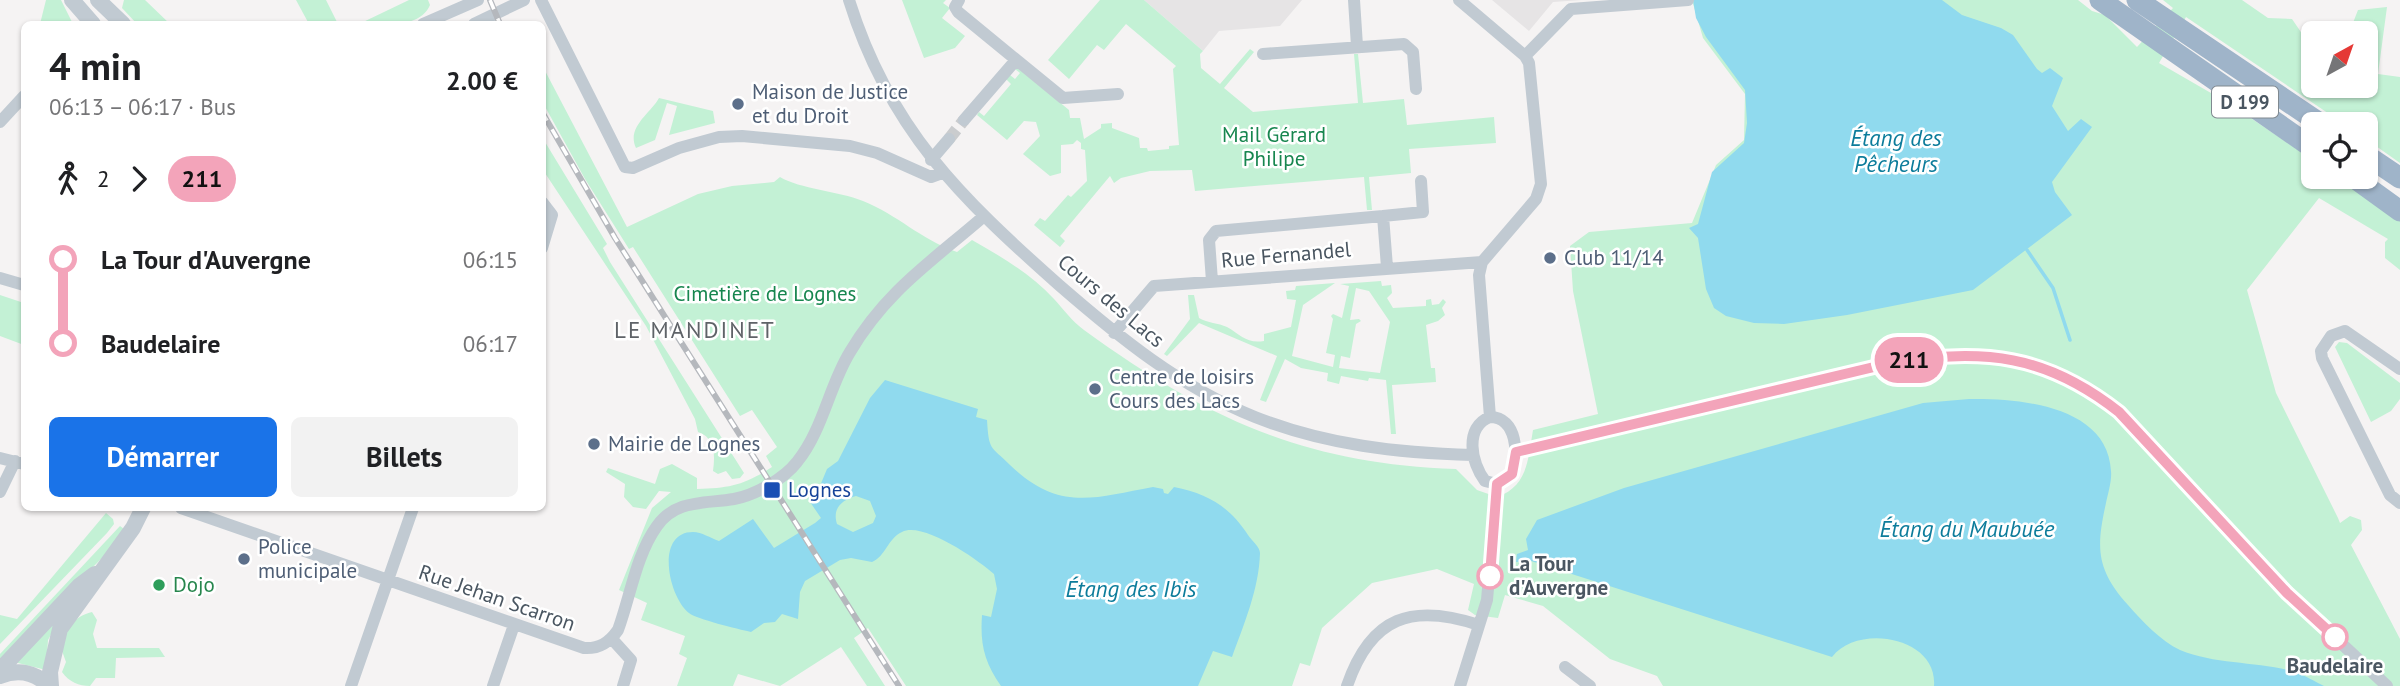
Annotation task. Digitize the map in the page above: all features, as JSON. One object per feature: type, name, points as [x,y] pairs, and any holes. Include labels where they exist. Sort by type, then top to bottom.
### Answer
[{"type":"highway","name":"D 199","points":[[2100,0],[2301,140]]},
{"type":"highway","name":"D 199","points":[[2137,0],[2302,112]]},
{"type":"highway","points":[[2378,163],[2400,178]]},
{"type":"highway","points":[[2370,189],[2400,211]]},
{"type":"street","points":[[72,0],[90,21]]},
{"type":"street","points":[[482,21],[524,0]]},
{"type":"street","points":[[541,0],[625,167],[633,167],[707,140],[742,136],[838,143],[877,153],[931,177],[942,173]]},
{"type":"street","name":"Cours des Lacs","points":[[849,0],[882,82],[907,127],[942,173],[983,216],[1114,333],[1193,387],[1226,404],[1286,428],[1395,452],[1473,455]]},
{"type":"street","points":[[959,0],[957,12],[1063,98],[1118,94]]},
{"type":"street","points":[[1354,0],[1357,46]]},
{"type":"street","points":[[1459,0],[1525,56],[1531,72],[1539,192],[1482,262],[1479,275],[1490,417]]},
{"type":"street","points":[[1525,56],[1571,9],[1688,0]]},
{"type":"street","points":[[440,21],[476,1]]},
{"type":"street","points":[[95,21],[103,5],[119,21]]},
{"type":"street","points":[[1263,54],[1398,43],[1409,47],[1413,52],[1416,89]]},
{"type":"street","points":[[964,120],[1016,60]]},
{"type":"street","points":[[0,122],[21,99]]},
{"type":"street","points":[[932,160],[949,139]]},
{"type":"street","points":[[1212,281],[1209,240],[1216,231],[1423,212],[1420,181]]},
{"type":"street","points":[[546,207],[552,215],[546,235]]},
{"type":"street","points":[[623,686],[631,660],[612,639],[658,524],[681,506],[698,501],[735,499],[754,492],[793,467],[808,446],[848,355],[866,327],[906,279],[983,216]]},
{"type":"street","points":[[1382,216],[1387,267]]},
{"type":"street","name":"Rue Fernandel","points":[[1114,333],[1154,286],[1482,262]]},
{"type":"street","points":[[0,278],[21,284]]},
{"type":"street","points":[[2400,369],[2345,331],[2337,333],[2325,342],[2322,358],[2390,495],[2400,503]]},
{"type":"street","points":[[1516,452],[1895,362],[1950,354],[1989,355],[2022,361],[2089,390],[2119,412],[2287,593],[2387,686]]},
{"type":"street","points":[[1490,417],[1500,419],[1509,427],[1516,452],[1512,474],[1497,484],[1485,481],[1473,455],[1476,429],[1483,420],[1490,417]]},
{"type":"street","points":[[0,458],[19,462],[0,492]]},
{"type":"street","points":[[1460,686],[1489,584],[1497,484]]},
{"type":"street","points":[[50,686],[51,665],[60,629],[142,511]]},
{"type":"street","points":[[189,511],[387,581],[412,511]]},
{"type":"street","points":[[0,670],[79,586],[102,569]]},
{"type":"street","name":"Rue Jehan Scarron","points":[[351,686],[387,581],[583,648],[599,647],[612,639]]},
{"type":"street","points":[[1347,686],[1355,662],[1373,636],[1396,622],[1419,614],[1447,615],[1479,625]]},
{"type":"street","points":[[493,686],[514,625]]},
{"type":"street","points":[[1565,667],[1590,686]]},
{"type":"street","points":[[0,676],[24,673],[39,678],[50,686]]},
{"type":"shaded area","points":[[1144,0],[1302,0],[1280,26],[1219,31],[1203,51]]},
{"type":"shaded area","points":[[1492,0],[1582,0],[1553,2],[1529,31]]},
{"type":"green space","points":[[46,0],[61,0],[72,21],[41,21]]},
{"type":"green space","points":[[124,0],[145,0],[167,21],[134,21],[122,8]]},
{"type":"green space","points":[[296,0],[326,0],[336,21],[307,21]]},
{"type":"green space","points":[[409,0],[428,0],[430,5],[425,13],[411,21],[365,21]]},
{"type":"green space","points":[[902,0],[946,0],[943,3],[950,8],[942,18],[965,36],[955,48],[924,58]]},
{"type":"green space","name":"Mail Gérard Philipe","points":[[1100,0],[1144,0],[1203,51],[1200,54],[1201,68],[1220,84],[1250,49],[1254,52],[1224,88],[1253,112],[1358,103],[1354,54],[1358,54],[1363,103],[1404,99],[1407,125],[1494,117],[1496,143],[1409,149],[1411,173],[1369,177],[1372,210],[1367,210],[1364,177],[1195,191],[1192,170],[1150,171],[1121,178],[1114,183],[1110,176],[1060,236],[1065,241],[1060,247],[1034,225],[1040,218],[1045,221],[1068,195],[1071,197],[1087,181],[1085,150],[1081,149],[1081,143],[1077,140],[1073,144],[1061,145],[1061,173],[1050,176],[1023,154],[1040,136],[1036,122],[1024,121],[1007,140],[977,115],[979,112],[984,116],[1011,84],[1006,79],[1010,75],[1015,79],[1020,73],[1015,69],[1018,68],[1069,110],[1070,118],[1080,118],[1084,139],[1101,128],[1101,124],[1112,123],[1112,128],[1139,138],[1140,148],[1147,148],[1148,151],[1179,145],[1173,69],[1176,66],[1126,24],[1104,50],[1097,45],[1069,79],[1048,60]]},
{"type":"green space","name":"Cimetière de Lognes","points":[[1692,0],[2078,0],[2092,11],[2105,15],[2137,47],[2173,8],[2163,0],[2242,0],[2268,18],[2292,19],[2301,32],[2301,95],[2186,17],[2159,63],[2230,104],[2301,152],[2301,189],[2354,189],[2400,221],[2400,270],[2385,258],[2385,242],[2388,239],[2319,198],[2247,290],[2276,393],[2340,523],[2350,516],[2361,520],[2362,530],[2351,545],[2400,639],[2400,686],[1663,686],[1657,676],[1610,659],[1543,606],[1505,595],[1498,618],[1475,615],[1468,610],[1474,584],[1437,569],[1372,583],[1322,628],[1310,666],[1300,663],[1292,686],[906,686],[868,628],[854,638],[885,686],[867,686],[841,647],[780,686],[738,674],[733,686],[677,686],[687,658],[679,654],[685,636],[641,620],[647,603],[619,590],[652,508],[671,492],[659,491],[646,509],[633,507],[624,497],[625,484],[606,472],[608,468],[655,484],[660,469],[672,464],[697,478],[697,489],[719,488],[745,482],[772,467],[766,456],[777,447],[752,410],[740,416],[633,247],[629,249],[585,179],[546,108],[546,73],[627,227],[698,194],[732,186],[774,182],[780,177],[863,201],[944,247],[957,252],[972,240],[994,253],[1036,282],[1084,330],[1128,361],[1215,411],[1258,431],[1351,458],[1456,469],[1477,490],[1497,497],[1521,479],[1528,461],[1533,430],[1598,414],[1573,291],[1570,246],[1589,232],[1692,223],[1716,165],[1744,140],[1745,94],[1703,38]]},
{"type":"green space","points":[[2387,7],[2378,74],[2378,21],[2354,21],[2358,10]]},
{"type":"green space","points":[[2378,74],[2400,77],[2400,163],[2378,147],[2378,112],[2326,112],[2306,98],[2378,98]]},
{"type":"green space","points":[[659,98],[713,111],[715,123],[669,135],[677,106],[667,103],[655,140],[636,148],[634,133]]},
{"type":"green space","points":[[546,144],[607,244],[603,248],[610,262],[744,473],[740,478],[732,479],[726,471],[718,474],[713,471],[714,454],[711,443],[698,432],[695,419],[646,326],[546,175]]},
{"type":"green space","points":[[1381,281],[1382,286],[1391,285],[1392,293],[1387,298],[1393,308],[1426,306],[1426,300],[1431,299],[1432,305],[1439,304],[1443,299],[1446,302],[1442,308],[1445,315],[1426,325],[1431,368],[1435,368],[1436,382],[1392,385],[1396,434],[1391,434],[1386,380],[1369,378],[1368,381],[1341,376],[1339,384],[1327,381],[1328,373],[1301,368],[1285,359],[1266,402],[1260,400],[1277,356],[1199,323],[1167,356],[1164,354],[1190,319],[1188,295],[1194,295],[1199,318],[1227,327],[1240,336],[1258,342],[1264,341],[1264,334],[1291,327],[1296,300],[1287,299],[1286,291],[1295,290],[1296,286],[1335,283],[1303,305],[1292,356],[1333,367],[1335,355],[1326,353],[1333,319],[1331,316],[1333,314],[1342,318],[1349,286],[1340,284]],"holes":[[[1356,288],[1369,291],[1390,322],[1380,373],[1339,368],[1341,356],[1350,358],[1356,324],[1361,321],[1350,320]]]},
{"type":"green space","points":[[0,295],[21,302],[21,344],[0,336]]},
{"type":"green space","points":[[2339,342],[2347,343],[2400,383],[2400,399],[2391,411],[2371,422],[2335,347]]},
{"type":"green space","points":[[106,513],[113,519],[114,524],[107,533],[0,644],[0,615],[17,619]]},
{"type":"green space","points":[[120,526],[124,529],[106,554],[0,660],[0,654]]},
{"type":"green space","points":[[92,612],[97,620],[93,634],[97,648],[159,648],[165,657],[116,658],[115,678],[96,678],[90,686],[71,681],[62,672],[66,662],[61,648],[72,625],[80,617]]},
{"type":"green space","points":[[61,616],[48,640],[46,670],[14,662]]},
{"type":"water","name":"Étang des Pêcheurs","points":[[1693,0],[1942,0],[1962,15],[2001,28],[2013,35],[2037,69],[2042,73],[2050,68],[2063,78],[2052,106],[2068,131],[2081,119],[2092,127],[2052,182],[2055,192],[2072,215],[1973,290],[1847,315],[1784,324],[1754,323],[1726,316],[1714,308],[1706,289],[1698,238],[1689,228],[1698,224],[1712,172],[1744,143],[1747,123],[1745,90],[1706,37],[1696,18]]},
{"type":"water","name":"Étang des Ibis","points":[[885,380],[978,409],[976,417],[987,420],[990,443],[994,450],[1028,480],[1061,496],[1094,497],[1153,487],[1163,489],[1164,493],[1168,494],[1174,487],[1197,493],[1217,503],[1241,525],[1260,553],[1254,593],[1232,657],[1213,651],[1198,686],[1001,686],[987,661],[982,635],[982,615],[991,617],[997,589],[994,574],[950,544],[923,532],[911,530],[897,535],[881,556],[872,562],[851,558],[840,560],[805,581],[800,592],[798,619],[782,614],[775,622],[764,623],[751,632],[689,613],[675,593],[671,580],[669,553],[673,542],[681,535],[693,532],[719,541],[753,519],[774,548],[815,523],[821,518],[808,499],[817,493],[827,469],[838,461],[870,398]],"holes":[[[856,496],[870,501],[876,516],[873,523],[853,532],[837,524],[837,509],[843,502]]]},
{"type":"water","name":"Étang du Maubuée","points":[[1969,399],[2037,404],[2079,420],[2095,433],[2106,449],[2111,471],[2100,546],[2104,569],[2117,592],[2159,636],[2180,650],[2194,655],[2299,673],[2324,686],[1934,686],[1932,669],[1923,656],[1910,646],[1894,640],[1859,640],[1844,646],[1832,657],[1531,561],[1516,562],[1517,554],[1528,550],[1526,539],[1537,520],[1624,488],[1923,403]]},
{"type":"waterway","points":[[2027,250],[2053,288],[2070,340]]},
{"type":"tunnel","points":[[949,139],[964,120]]},
{"type":"railway","points":[[490,0],[499,21]]},
{"type":"railway","points":[[546,119],[615,238],[899,686]]},
{"type":"bus line","name":"211","points":[[1490,576],[1497,484],[1507,480],[1512,474],[1516,452],[1895,362],[1950,354],[1989,355],[2022,361],[2059,376],[2089,390],[2119,412],[2287,593],[2335,637]]},
{"type":"place","name":"Maison de Justice et du Droit","points":[[738,104]]},
{"type":"place","name":"Club 11/14","points":[[1550,258]]},
{"type":"place","name":"Centre de loisirs Cours des Lacs","points":[[1095,389]]},
{"type":"place","name":"Mairie de Lognes","points":[[594,444]]},
{"type":"place","name":"Lognes","points":[[772,490]]},
{"type":"place","name":"Police municipale","points":[[244,559]]},
{"type":"place","name":"La Tour d'Auvergne","points":[[1490,576]]},
{"type":"place","name":"Dojo","points":[[159,585]]},
{"type":"place","name":"Baudelaire","points":[[2335,637]]},
{"type":"district","name":"LE MANDINET","points":[[695,330]]}]
